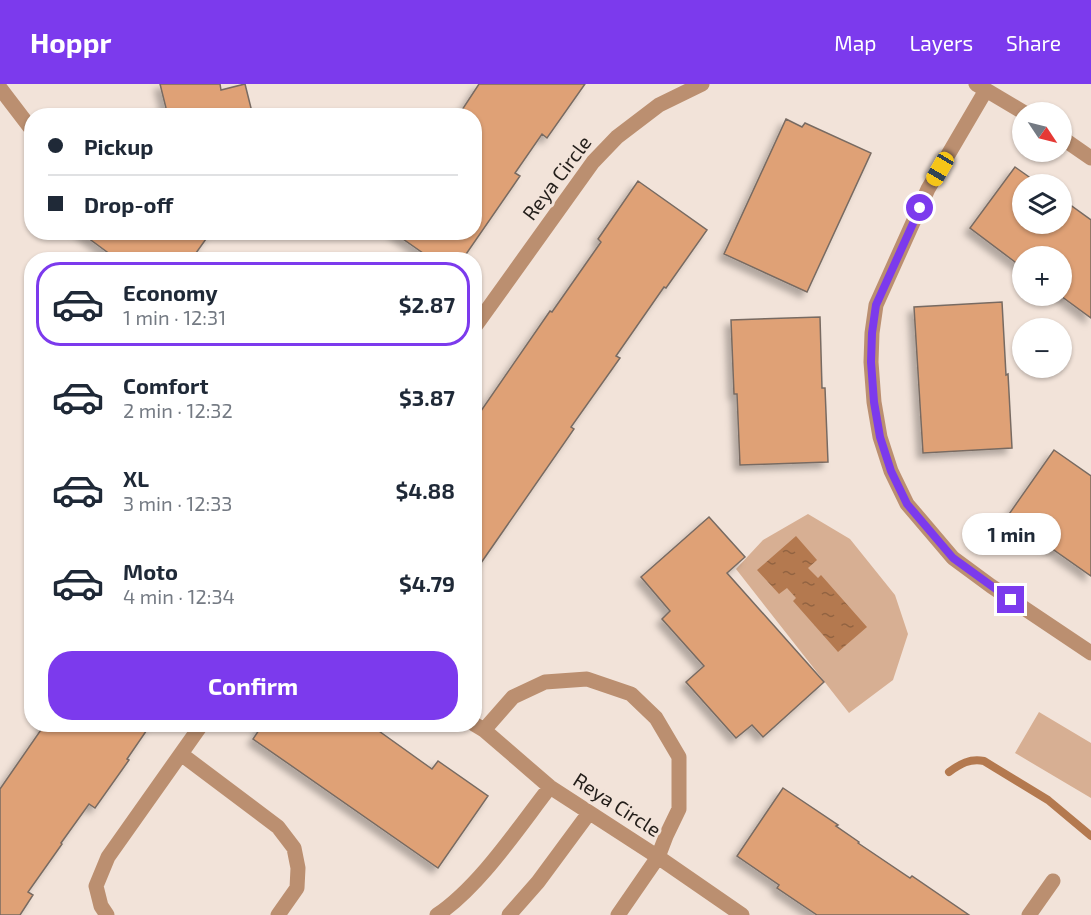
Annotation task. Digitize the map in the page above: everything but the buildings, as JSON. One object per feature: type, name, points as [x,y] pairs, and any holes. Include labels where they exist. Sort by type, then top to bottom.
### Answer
[{"type":"street","name":"Reya Circle","points":[[482,317],[593,162],[617,137],[659,105],[702,84]]},
{"type":"street","points":[[1012,105],[981,87],[928,189],[876,305],[871,362],[874,402],[880,437],[891,471],[907,504],[953,558],[1091,653]]},
{"type":"street","points":[[0,88],[24,120]]},
{"type":"street","points":[[1072,145],[1091,158]]},
{"type":"street","points":[[482,724],[513,697],[545,682],[587,679],[631,694],[656,718],[679,757],[679,809],[658,857],[618,915]]},
{"type":"street","name":"Reya Circle","points":[[482,730],[550,787],[742,915]]},
{"type":"street","points":[[107,915],[101,906],[96,886],[108,857],[196,732]]},
{"type":"street","points":[[181,754],[278,827],[294,848],[298,868],[297,888],[278,915]]},
{"type":"street","points":[[437,915],[471,886],[550,787]]},
{"type":"street","points":[[509,915],[538,882],[589,813]]},
{"type":"street","points":[[1029,915],[1053,881]]},
{"type":"shaded area","points":[[808,514],[850,539],[895,595],[908,634],[893,680],[849,713],[736,569],[763,540]]},
{"type":"shaded area","points":[[1039,712],[1091,743],[1091,798],[1015,753]]},
{"type":"water","points":[[796,536],[817,560],[808,568],[818,578],[821,575],[867,627],[838,652],[793,601],[796,598],[787,588],[779,594],[757,570]]},
{"type":"waterway","points":[[949,772],[965,762],[984,761],[1048,800],[1091,836]]},
{"type":"route","points":[[920,208],[876,305],[871,362],[880,437],[891,471],[907,504],[953,558],[1011,600]]}]
